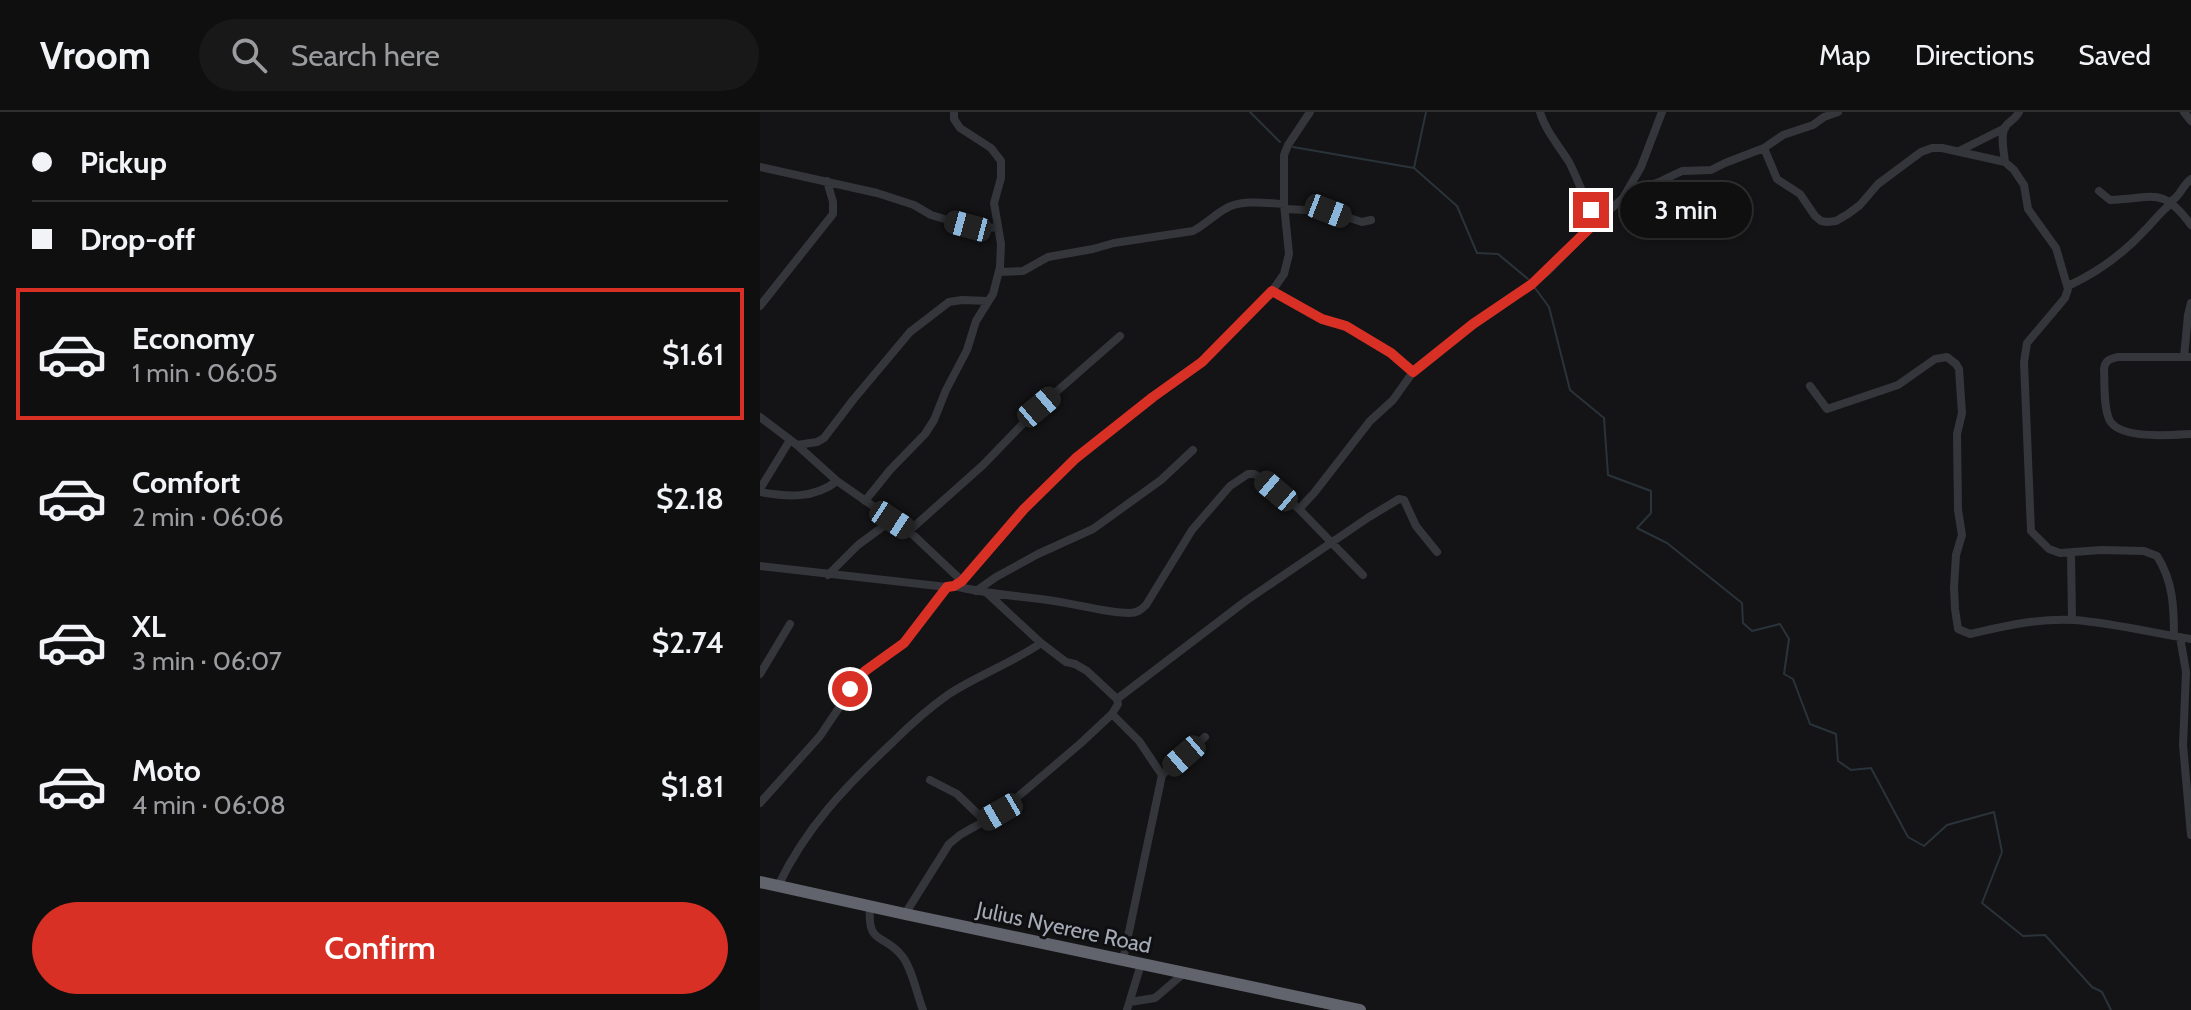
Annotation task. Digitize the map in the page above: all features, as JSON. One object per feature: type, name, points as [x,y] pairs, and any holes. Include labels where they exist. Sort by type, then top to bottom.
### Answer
[{"type":"highway","name":"Julius Nyerere Road","points":[[760,882],[1360,1010]]},
{"type":"street","points":[[865,501],[934,420],[967,350],[976,321],[996,285],[999,272],[1001,244],[994,203],[1001,178],[1001,161],[991,148],[960,128],[954,119],[954,112]]},
{"type":"street","points":[[760,803],[820,736],[857,681],[874,664],[904,643],[1024,509],[1076,458],[1202,362],[1272,291],[1284,274],[1289,254],[1284,206],[1284,155],[1310,112]]},
{"type":"street","points":[[1540,112],[1598,220]]},
{"type":"street","points":[[1622,199],[1641,167],[1662,112]]},
{"type":"street","points":[[1299,509],[1370,421],[1393,400],[1413,372],[1473,324],[1532,284],[1622,199],[1682,171],[1711,170],[1838,112]]},
{"type":"street","points":[[1958,152],[2005,128],[2019,112]]},
{"type":"street","points":[[2184,112],[2191,121]]},
{"type":"street","points":[[2005,128],[2005,162]]},
{"type":"street","points":[[1764,148],[1777,179],[1800,194],[1821,221],[1827,222],[1848,214],[1878,184],[1921,152],[1937,147],[2005,162],[2024,185],[2028,209],[2056,248],[2068,286],[2065,298],[2027,343],[2024,362],[2031,531],[2049,549],[2071,553],[2144,551],[2157,556],[2170,584],[2177,637],[2186,672],[2183,745],[2191,835]]},
{"type":"street","points":[[760,167],[889,197],[951,222],[998,228]]},
{"type":"street","points":[[2068,286],[2114,258],[2145,231],[2191,179]]},
{"type":"street","points":[[760,306],[833,214],[827,181]]},
{"type":"street","points":[[2099,191],[2110,200],[2159,196],[2172,202],[2191,225]]},
{"type":"street","points":[[999,272],[1023,271],[1048,257],[1114,243],[1193,231],[1234,205],[1284,206],[1328,211],[1362,222],[1371,220]]},
{"type":"street","points":[[1272,291],[1322,319],[1346,326],[1391,353],[1413,372]]},
{"type":"street","points":[[793,443],[817,442],[824,438],[898,345],[919,324],[955,300],[988,301]]},
{"type":"street","points":[[2191,303],[2188,357],[2109,359],[2104,369],[2110,422],[2118,429],[2191,434]]},
{"type":"street","points":[[909,531],[983,465],[1039,407],[1120,336]]},
{"type":"street","points":[[1810,386],[1827,409],[1898,385],[1935,359],[1951,359],[1959,369],[1962,413],[1957,434],[1958,510],[1962,535],[1956,555],[1954,587],[1958,629],[1970,634],[2018,623],[2072,620],[2191,639]]},
{"type":"street","points":[[760,417],[837,481],[909,531],[954,585]]},
{"type":"street","points":[[793,443],[760,490],[784,496],[802,495],[818,492],[837,481]]},
{"type":"street","points":[[976,591],[1038,554],[1093,529],[1161,480],[1193,450]]},
{"type":"street","points":[[760,566],[954,585],[987,593],[1131,613],[1146,605],[1192,530],[1230,486],[1248,474],[1254,474],[1299,509],[1363,575]]},
{"type":"street","points":[[1117,699],[1247,600],[1369,517],[1401,499],[1416,526],[1437,552]]},
{"type":"street","points":[[828,575],[858,545],[892,520]]},
{"type":"street","points":[[2071,553],[2072,620]]},
{"type":"street","points":[[905,914],[949,844],[1000,812],[1081,743],[1112,714],[1118,704],[1117,699],[1087,671],[1066,662],[1041,643],[987,593]]},
{"type":"street","points":[[760,674],[790,624]]},
{"type":"street","points":[[778,886],[789,863],[823,812],[907,729],[951,693],[1041,643]]},
{"type":"street","points":[[1112,714],[1139,741],[1162,775]]},
{"type":"street","points":[[1123,960],[1162,775],[1205,737]]},
{"type":"street","points":[[930,780],[957,794],[985,821]]},
{"type":"street","points":[[870,907],[871,930],[902,956],[923,1010]]},
{"type":"street","points":[[1128,1006],[1141,964]]},
{"type":"street","points":[[1128,1006],[1155,998],[1183,974]]},
{"type":"waterway","points":[[1250,112],[1280,142]]},
{"type":"waterway","points":[[1426,112],[1414,168],[1457,206],[1477,253],[1498,254],[1528,279]]},
{"type":"waterway","points":[[1293,147],[1414,168]]},
{"type":"waterway","points":[[1535,288],[1549,307],[1570,390],[1604,418],[1608,475],[1651,491],[1651,513],[1637,528],[1667,543],[1742,603],[1743,623],[1752,631],[1780,624],[1789,639],[1784,674],[1793,679],[1810,724],[1836,734],[1838,761],[1851,770],[1871,768],[1908,837],[1924,846],[1947,825],[1994,812],[2002,852],[1982,903],[2023,936],[2045,935],[2092,987],[2102,992],[2111,1010]]},
{"type":"route","points":[[850,689],[865,671],[904,643],[947,587],[962,581],[1024,509],[1076,458],[1202,362],[1272,291],[1322,319],[1346,326],[1391,353],[1413,372],[1473,324],[1547,272],[1598,220],[1591,210]]}]
